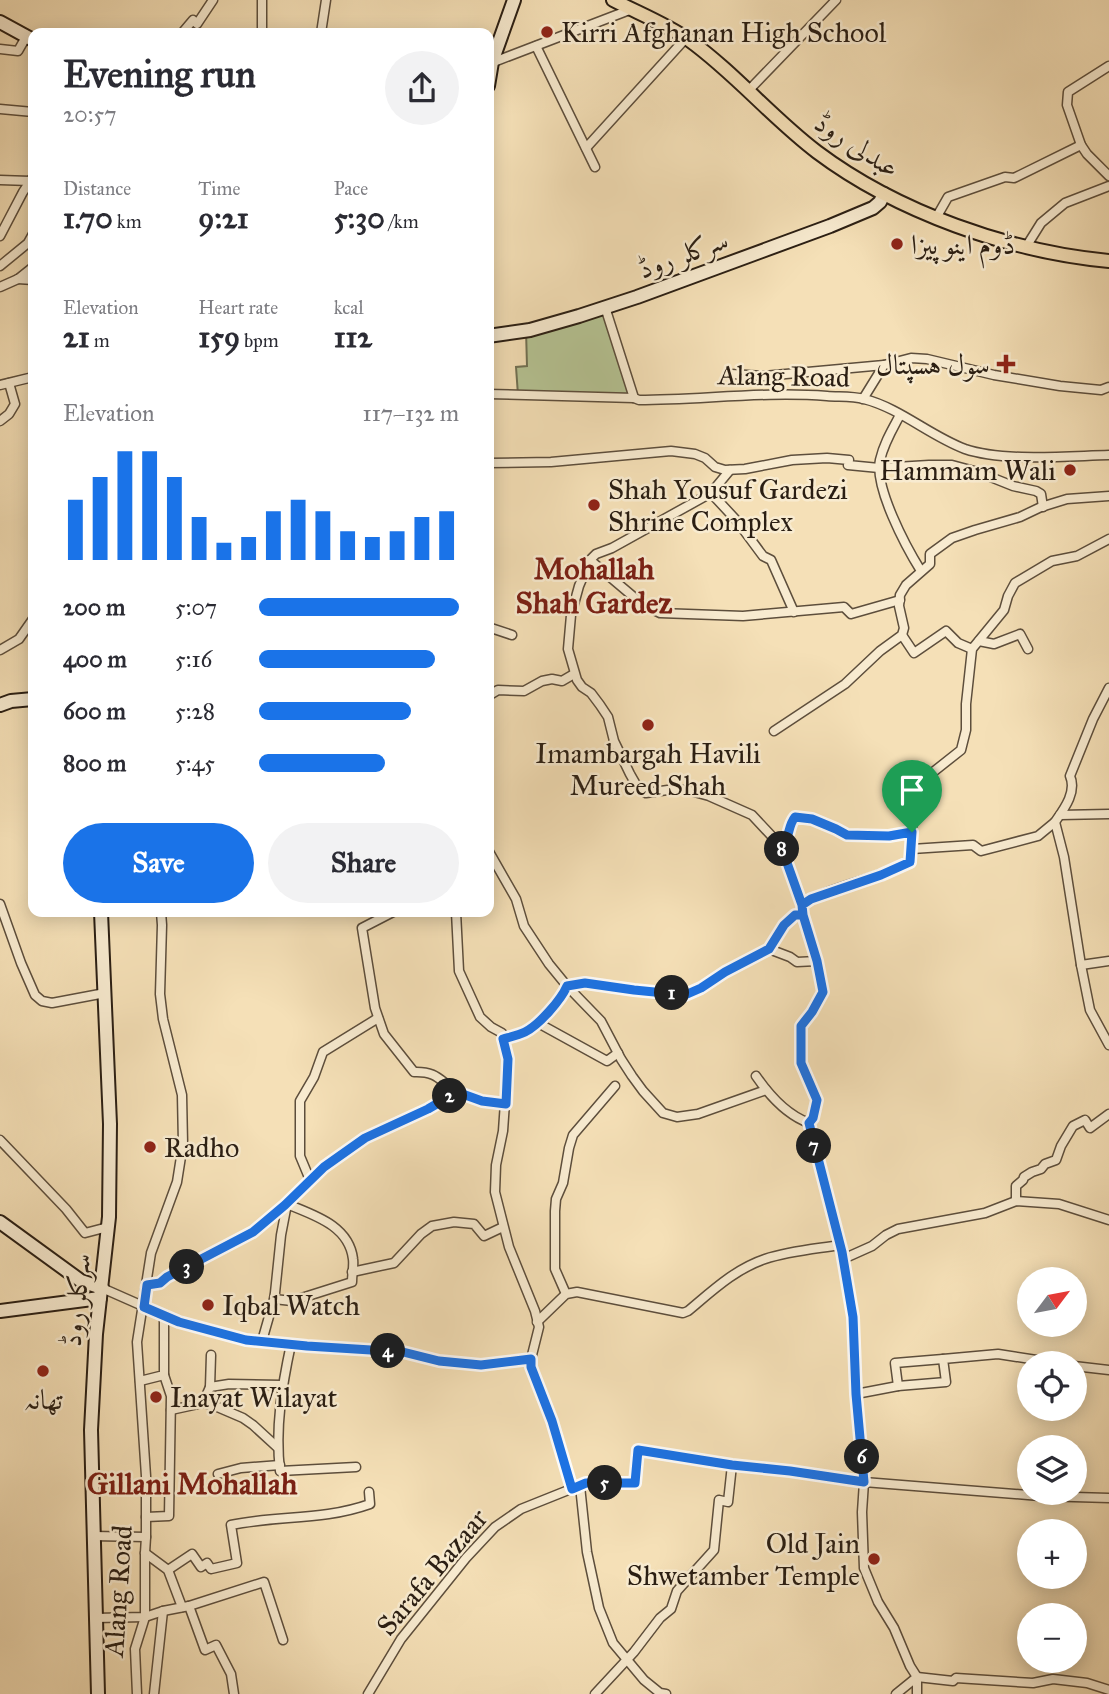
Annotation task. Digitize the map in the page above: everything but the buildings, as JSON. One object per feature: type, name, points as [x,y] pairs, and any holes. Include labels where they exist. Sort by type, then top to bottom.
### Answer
[{"type":"main road","points":[[494,52],[513,0]]},
{"type":"main road","name":"عبدلی روڈ","points":[[613,0],[686,38],[749,90],[817,152],[884,194],[936,218],[987,236],[1083,259],[1109,261]]},
{"type":"main road","points":[[0,22],[28,37]]},
{"type":"main road","name":"سرکلر روڈ","points":[[494,335],[530,330],[606,307],[830,226],[873,208],[884,194]]},
{"type":"main road","points":[[0,705],[28,699]]},
{"type":"main road","name":"سرکلر روڈ","points":[[98,1694],[91,1430],[96,1334],[108,1227],[110,1124],[101,917]]},
{"type":"main road","points":[[0,1222],[101,1293]]},
{"type":"main road","points":[[0,1311],[101,1293]]},
{"type":"street","points":[[186,28],[193,20],[198,24],[213,0]]},
{"type":"street","points":[[262,0],[262,28]]},
{"type":"street","points":[[322,28],[326,0]]},
{"type":"street","points":[[749,90],[836,0]]},
{"type":"street","points":[[494,62],[632,9]]},
{"type":"street","points":[[586,148],[686,38]]},
{"type":"street","points":[[0,49],[18,51],[28,40]]},
{"type":"street","points":[[536,47],[595,167]]},
{"type":"street","points":[[1109,66],[1068,92],[1067,104],[1087,154],[1109,176]]},
{"type":"street","points":[[0,108],[28,111]]},
{"type":"street","points":[[936,218],[948,197],[1005,177],[1014,178],[1082,145]]},
{"type":"street","points":[[0,180],[28,179]]},
{"type":"street","points":[[0,236],[28,186]]},
{"type":"street","points":[[1026,247],[1041,223],[1065,203],[1109,186]]},
{"type":"street","points":[[0,266],[28,243]]},
{"type":"street","points":[[0,287],[28,271]]},
{"type":"street","points":[[18,279],[28,280]]},
{"type":"street","points":[[606,307],[634,398]]},
{"type":"street","points":[[731,374],[764,376],[884,365],[911,358],[928,359],[994,375],[1060,386],[1101,390],[1109,387]]},
{"type":"street","points":[[863,399],[884,365]]},
{"type":"street","points":[[0,421],[9,414],[15,404],[5,384],[28,378]]},
{"type":"street","name":"Alang Road","points":[[494,394],[645,400],[786,394],[863,399],[965,449],[986,454],[1109,455]]},
{"type":"street","points":[[900,415],[885,442],[879,468],[886,500],[908,550],[921,571]]},
{"type":"street","points":[[494,463],[671,451],[695,454],[715,467],[730,470],[792,460],[827,458],[849,460],[848,465],[879,468],[951,465],[1036,491],[1041,494],[1043,507]]},
{"type":"street","points":[[730,470],[711,493],[612,548],[596,554],[590,560],[571,615],[568,649],[574,674],[608,717],[614,741],[638,788],[646,793],[687,790],[732,805],[752,815],[781,846],[802,905],[823,992],[801,1026],[801,1063],[817,1100],[813,1118],[809,1123]]},
{"type":"street","points":[[711,493],[737,521],[763,556],[771,560],[794,612]]},
{"type":"street","points":[[774,731],[845,684],[902,635],[904,628],[899,606],[900,595],[906,585],[930,564],[930,554],[952,538],[1067,499],[1109,496]]},
{"type":"street","points":[[802,905],[823,894],[910,862],[914,801],[918,784],[961,750],[966,730],[972,649],[1004,610],[1015,583],[1052,561],[1077,556],[1109,538]]},
{"type":"street","points":[[590,560],[642,604],[660,613],[743,616],[844,607],[851,614],[900,600]]},
{"type":"street","points":[[0,650],[19,639],[28,626]]},
{"type":"street","points":[[494,629],[512,635]]},
{"type":"street","points":[[902,635],[914,653],[946,632],[957,643],[972,649]]},
{"type":"street","points":[[979,641],[994,644],[1020,634],[1028,649]]},
{"type":"street","points":[[494,692],[498,690],[524,691],[542,681],[562,681],[574,674]]},
{"type":"street","points":[[912,849],[973,845],[981,851],[1038,836],[1065,809],[1073,782],[1070,776],[1109,688]]},
{"type":"street","points":[[1058,818],[1109,814]]},
{"type":"street","points":[[781,846],[787,841],[791,822],[795,817],[812,819],[847,835],[889,836],[912,832]]},
{"type":"street","points":[[1058,818],[1090,1010],[1109,1045]]},
{"type":"street","points":[[494,860],[516,899],[524,926],[549,964],[601,1021],[643,1091],[663,1113],[677,1117],[698,1114],[766,1090]]},
{"type":"street","points":[[0,904],[21,963],[35,995],[42,1001],[52,1003],[105,993]]},
{"type":"street","points":[[567,986],[585,983],[685,995],[769,949],[784,925],[795,915],[803,915]]},
{"type":"street","name":"Alang Road","points":[[136,1691],[135,1649],[145,1617],[146,1537],[146,1476],[137,1342],[151,1253],[177,1182],[183,1144],[182,1095],[163,1019],[160,994],[161,917]]},
{"type":"street","points":[[383,917],[362,928],[375,1008],[383,1034],[414,1072],[426,1071],[457,1092],[482,1101],[506,1104]]},
{"type":"street","points":[[456,917],[458,971],[480,1017],[502,1033],[508,1059],[506,1104],[495,1168],[495,1192],[509,1247],[539,1327],[531,1367],[579,1486],[587,1552],[599,1608],[613,1643],[644,1680],[660,1693],[666,1694]]},
{"type":"street","points":[[769,949],[797,962],[817,961]]},
{"type":"street","points":[[1081,965],[1109,961]]},
{"type":"street","points":[[503,1039],[525,1032],[538,1023],[567,986]]},
{"type":"street","points":[[310,1180],[300,1156],[300,1101],[314,1077],[323,1052],[378,1018]]},
{"type":"street","points":[[538,1023],[607,1062],[618,1053]]},
{"type":"street","points":[[756,1076],[766,1090],[796,1118],[809,1123]]},
{"type":"street","points":[[566,1294],[555,1269],[556,1199],[563,1183],[573,1135],[615,1086]]},
{"type":"street","points":[[147,1285],[160,1283],[253,1232],[324,1167],[365,1138],[428,1109],[457,1092]]},
{"type":"street","points":[[1016,1201],[1016,1186],[1024,1177],[1056,1160],[1073,1126],[1085,1120],[1090,1128],[1109,1114]]},
{"type":"street","points":[[809,1123],[840,1245],[853,1317],[856,1394],[864,1482],[864,1567],[878,1602],[917,1676],[917,1694]]},
{"type":"street","points":[[0,1140],[66,1209],[85,1233],[108,1227]]},
{"type":"street","points":[[843,1259],[872,1246],[886,1234],[898,1229],[985,1213],[1016,1201],[1059,1204],[1109,1220]]},
{"type":"street","points":[[274,1299],[292,1301],[352,1282],[353,1260],[344,1238],[331,1223],[286,1204]]},
{"type":"street","points":[[262,1341],[274,1299],[286,1204]]},
{"type":"street","points":[[352,1272],[394,1263],[432,1226],[454,1222],[474,1224],[484,1236],[503,1227]]},
{"type":"street","points":[[537,1322],[566,1294],[577,1293],[683,1313],[736,1272],[762,1260],[840,1245]]},
{"type":"street","points":[[101,1293],[179,1322],[246,1340],[403,1352],[439,1361],[481,1365],[531,1359]]},
{"type":"street","points":[[146,1517],[169,1516],[171,1396],[164,1375],[164,1315]]},
{"type":"street","points":[[291,1344],[282,1385],[277,1447],[280,1471],[356,1467]]},
{"type":"street","points":[[898,1386],[895,1363],[998,1354],[1017,1357]]},
{"type":"street","points":[[203,1403],[210,1387],[211,1355]]},
{"type":"street","points":[[856,1394],[898,1386],[946,1382],[943,1359]]},
{"type":"street","points":[[1087,1367],[1109,1370]]},
{"type":"street","points":[[140,1381],[164,1375]]},
{"type":"street","points":[[210,1387],[229,1384],[282,1385]]},
{"type":"street","points":[[171,1410],[203,1403],[215,1406],[243,1418],[277,1447]]},
{"type":"street","points":[[579,1486],[635,1483],[638,1450],[864,1482],[1040,1496],[1109,1498]]},
{"type":"street","points":[[218,1474],[241,1468],[279,1465]]},
{"type":"street","points":[[595,1694],[627,1661],[660,1618],[671,1609],[677,1591],[714,1550],[719,1500],[728,1502],[732,1465]]},
{"type":"street","name":"Sarafa Bazaar","points":[[368,1694],[401,1638],[495,1527],[520,1509],[579,1486]]},
{"type":"street","points":[[168,1570],[191,1554],[201,1567],[207,1563],[211,1569],[237,1563],[231,1525],[256,1520],[335,1514],[370,1504],[369,1492]]},
{"type":"street","points":[[93,1536],[146,1537]]},
{"type":"street","points":[[145,1553],[168,1570],[205,1650],[216,1646],[231,1674],[234,1694]]},
{"type":"street","points":[[95,1618],[145,1617],[264,1582],[283,1640]]},
{"type":"street","points":[[136,1691],[154,1690],[163,1611]]},
{"type":"street","points":[[896,1694],[917,1676],[953,1681],[956,1678],[1033,1683],[1053,1679],[1087,1683],[1109,1690]]},
{"type":"green space","points":[[605,307],[634,398],[518,395],[516,367],[527,366],[526,330]]},
{"type":"place","name":"Kirri Afghanan High School","points":[[547,32]]},
{"type":"place","name":"ڈوم اینو پیزا","points":[[897,244]]},
{"type":"place","name":"سول ہسپتال","points":[[1006,364]]},
{"type":"place","name":"Hammam Wali","points":[[1070,470]]},
{"type":"place","name":"Shah Yousuf Gardezi Shrine Complex","points":[[594,505]]},
{"type":"place","name":"Imambargah Havili Mureed Shah","points":[[648,725]]},
{"type":"place","name":"Radho","points":[[150,1147]]},
{"type":"place","name":"Iqbal Watch","points":[[208,1305]]},
{"type":"place","name":"تھانہ","points":[[43,1371]]},
{"type":"place","name":"Inayat Wilayat","points":[[156,1397]]},
{"type":"place","name":"Old Jain Shwetamber Temple","points":[[874,1559]]},
{"type":"district","name":"Mohallah Shah Gardez","points":[[594,586]]},
{"type":"district","name":"Gillani Mohallah","points":[[192,1484]]},
{"type":"route","points":[[912,832],[889,836],[847,835],[812,819],[795,817],[791,822],[787,841],[781,846],[802,905],[823,992],[801,1026],[801,1063],[817,1100],[813,1118],[809,1123],[842,1252],[853,1317],[856,1394],[864,1482],[638,1450],[635,1483],[586,1483],[572,1489],[552,1421],[531,1367],[531,1359],[481,1365],[439,1361],[403,1352],[246,1340],[179,1322],[144,1307],[147,1285],[160,1283],[253,1232],[324,1167],[365,1138],[428,1109],[457,1092],[482,1101],[506,1104],[508,1059],[503,1039],[525,1032],[538,1023],[567,986],[585,983],[685,995],[701,988],[769,949],[784,925],[795,915],[803,915],[802,905],[811,899],[910,862],[912,832]]}]
